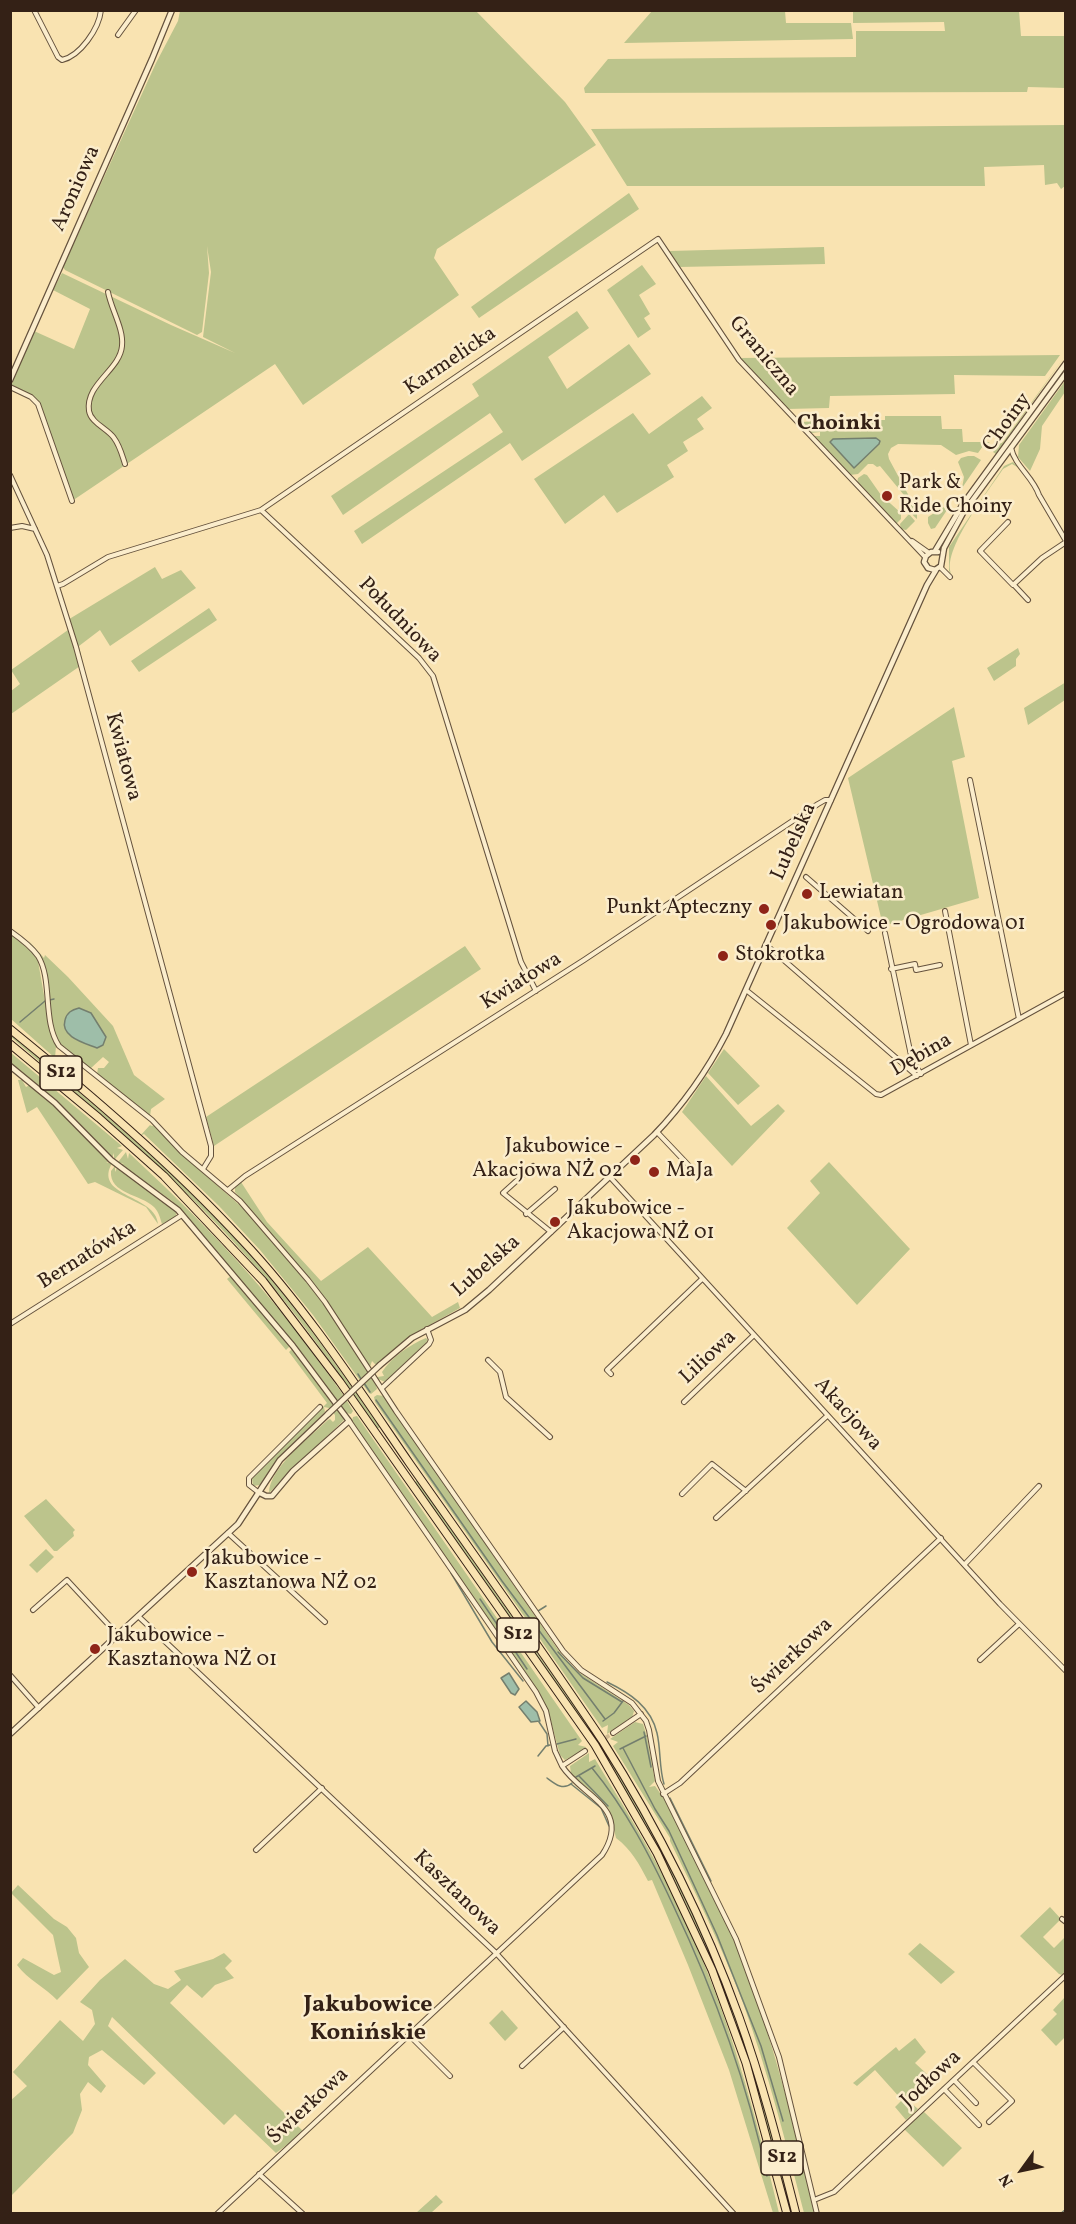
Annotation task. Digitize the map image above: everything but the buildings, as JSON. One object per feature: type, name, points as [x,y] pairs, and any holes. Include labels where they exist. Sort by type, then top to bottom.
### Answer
[{"type":"highway","name":"S12","points":[[10,1029],[145,1144],[243,1241],[309,1321],[367,1401],[620,1767],[674,1866],[726,1982],[760,2082],[796,2214]]},
{"type":"highway","name":"S12","points":[[10,1044],[122,1137],[238,1252],[298,1324],[586,1732],[612,1772],[667,1872],[712,1970],[734,2027],[752,2084],[787,2214]]},
{"type":"street","points":[[34,10],[60,60],[67,59],[90,38],[97,28],[101,10]]},
{"type":"street","points":[[118,35],[136,10]]},
{"type":"street","name":"Aroniowa","points":[[10,380],[158,48],[172,10]]},
{"type":"street","name":"Karmelicka","points":[[261,510],[658,238]]},
{"type":"street","name":"Graniczna","points":[[658,238],[736,356],[908,538],[929,554]]},
{"type":"street","points":[[108,292],[121,334],[122,348],[98,384],[90,402],[89,412],[95,422],[115,440],[125,464]]},
{"type":"street","name":"Choiny","points":[[929,554],[1065,363]]},
{"type":"street","name":"Choiny","points":[[941,555],[963,513],[1065,373]]},
{"type":"street","points":[[10,387],[27,395],[38,404],[72,501]]},
{"type":"street","points":[[1011,448],[1013,457],[1036,487],[1065,541],[1042,558],[1013,585]]},
{"type":"street","points":[[1003,458],[1013,457]]},
{"type":"street","name":"Kwiatowa","points":[[10,475],[47,555],[104,747],[211,1146],[211,1156],[203,1169]]},
{"type":"street","points":[[57,586],[108,557],[261,510]]},
{"type":"street","name":"Południowa","points":[[261,510],[419,658],[433,676],[521,962],[536,991]]},
{"type":"street","points":[[1008,522],[980,551],[1028,600]]},
{"type":"street","points":[[10,528],[22,526],[35,529]]},
{"type":"street","points":[[929,554],[941,555],[943,561],[927,585],[928,568],[925,563],[929,554]]},
{"type":"street","points":[[928,568],[938,568],[950,577]]},
{"type":"street","name":"Lubelska","points":[[10,1734],[238,1524],[280,1460],[380,1365],[408,1341],[475,1302],[657,1132],[677,1108],[716,1053],[832,801],[927,585]]},
{"type":"street","points":[[970,780],[1019,1019]]},
{"type":"street","name":"Kwiatowa","points":[[228,1190],[245,1176],[536,991],[818,804],[825,800],[832,801]]},
{"type":"street","points":[[806,877],[868,931]]},
{"type":"street","points":[[945,911],[971,1045]]},
{"type":"street","points":[[10,931],[33,950],[41,963],[50,1022],[59,1046],[148,1117],[182,1152],[228,1190],[252,1214],[316,1290],[563,1651],[581,1670],[626,1699],[641,1714],[649,1730],[654,1766],[663,1794],[739,1945],[784,2072],[817,2214]]},
{"type":"street","points":[[885,933],[912,1060],[919,1075]]},
{"type":"street","points":[[766,947],[919,1075]]},
{"type":"street","points":[[891,969],[915,964],[916,970],[939,964]]},
{"type":"street","name":"Dębina","points":[[746,990],[876,1094],[886,1094],[1065,993]]},
{"type":"street","points":[[10,1066],[55,1103],[118,1166],[170,1203],[297,1350],[349,1421],[536,1692],[546,1711],[555,1751],[562,1766],[585,1751]]},
{"type":"street","points":[[657,1132],[694,1172]]},
{"type":"street","points":[[533,1166],[503,1193],[551,1232]]},
{"type":"street","name":"Akacjowa","points":[[610,1177],[827,1416],[1065,1671]]},
{"type":"street","points":[[526,1214],[555,1189]]},
{"type":"street","name":"Bernatówka","points":[[10,1324],[182,1215]]},
{"type":"street","points":[[611,1374],[607,1370],[702,1279]]},
{"type":"street","points":[[382,1389],[429,1344],[431,1340],[427,1329]]},
{"type":"street","name":"Liliowa","points":[[684,1402],[754,1335]]},
{"type":"street","points":[[488,1360],[500,1372],[506,1397],[550,1437]]},
{"type":"street","points":[[320,1407],[249,1478],[249,1485],[268,1497],[272,1496],[297,1468],[349,1421]]},
{"type":"street","points":[[716,1518],[827,1416]]},
{"type":"street","points":[[682,1494],[712,1464],[746,1491]]},
{"type":"street","points":[[964,1564],[1039,1486]]},
{"type":"street","points":[[228,1533],[325,1622]]},
{"type":"street","name":"Świerkowa","points":[[663,1794],[680,1783],[941,1538]]},
{"type":"street","points":[[33,1610],[67,1580],[118,1635]]},
{"type":"street","name":"Kasztanowa","points":[[138,1616],[496,1953],[734,2214]]},
{"type":"street","points":[[980,1660],[1020,1624]]},
{"type":"street","points":[[10,1675],[39,1708]]},
{"type":"street","points":[[613,1733],[641,1714]]},
{"type":"street","name":"Świerkowa","points":[[217,2214],[595,1862],[607,1847],[611,1820],[605,1808],[570,1777],[562,1766]]},
{"type":"street","points":[[256,1850],[322,1788]]},
{"type":"street","name":"Jodłowa","points":[[814,2200],[834,2192],[1065,1975]]},
{"type":"street","points":[[522,2066],[564,2027]]},
{"type":"street","points":[[409,2035],[450,2076]]},
{"type":"street","points":[[973,2062],[1012,2101],[989,2122]]},
{"type":"street","points":[[954,2080],[976,2103]]},
{"type":"street","points":[[944,2089],[979,2125]]},
{"type":"street","points":[[259,2174],[303,2214]]},
{"type":"green space","points":[[180,11],[476,11],[565,102],[596,145],[437,249],[434,258],[459,295],[303,405],[275,364],[72,501],[41,406],[30,395],[11,386],[34,331],[74,349],[90,309],[53,290],[62,273],[235,353],[203,337],[211,272],[207,246],[209,273],[202,332],[197,335],[63,267],[156,63],[178,21]]},
{"type":"green space","points":[[652,11],[785,11],[786,23],[851,23],[853,39],[624,43]]},
{"type":"green space","points":[[853,11],[1019,11],[1021,36],[1065,36],[1065,88],[1028,87],[1027,92],[585,93],[584,88],[608,59],[856,57],[856,31],[945,31],[944,22],[853,23]]},
{"type":"green space","points":[[1065,125],[1065,186],[1061,189],[1057,183],[1045,185],[1044,165],[984,167],[985,186],[627,186],[591,129]]},
{"type":"green space","points":[[629,193],[639,209],[479,318],[471,307]]},
{"type":"green space","points":[[824,247],[825,264],[679,267],[669,251]]},
{"type":"green space","points":[[642,265],[656,284],[639,295],[650,314],[644,318],[651,329],[638,338],[607,290]]},
{"type":"green space","points":[[577,311],[589,328],[548,357],[567,389],[629,344],[651,374],[522,461],[510,443],[362,544],[354,531],[503,432],[490,413],[343,515],[331,496],[479,396],[472,384]]},
{"type":"green space","points":[[1060,355],[1045,376],[954,375],[955,394],[830,396],[829,408],[787,409],[739,358]]},
{"type":"green space","points":[[1065,356],[996,454],[993,452],[996,446],[1003,442]]},
{"type":"green space","points":[[1065,381],[1065,392],[1042,426],[1040,449],[1030,471],[1018,457],[1019,445]]},
{"type":"green space","points":[[702,396],[712,408],[697,419],[704,429],[683,442],[688,451],[667,465],[674,477],[617,513],[604,495],[565,524],[534,479],[633,413],[649,434]]},
{"type":"green space","points":[[885,416],[941,416],[942,429],[962,429],[963,442],[990,442],[978,453],[969,451],[956,455],[941,445],[898,444],[891,448],[888,454],[889,459],[917,511],[917,519],[906,502],[908,500],[880,466],[868,464],[858,474],[850,475],[814,436],[820,436],[820,432],[811,433],[802,422],[833,420],[834,429],[837,429],[837,420],[885,420]]},
{"type":"green space","points":[[968,456],[981,460],[962,488],[964,477],[958,462],[961,458]]},
{"type":"green space","points":[[1013,462],[1019,468],[1012,464],[1003,469],[959,537],[950,565],[952,575],[949,571],[949,547],[1004,466]]},
{"type":"green space","points":[[864,474],[881,495],[901,513],[901,519],[897,523],[894,523],[857,483],[858,478]]},
{"type":"green space","points":[[943,507],[947,510],[935,528],[931,529],[928,517]]},
{"type":"green space","points":[[909,514],[915,521],[906,530],[901,529],[900,524]]},
{"type":"green space","points":[[155,567],[162,579],[181,570],[196,588],[110,646],[100,630],[79,646],[83,664],[11,714],[11,691],[20,684],[11,670],[68,630],[66,621]]},
{"type":"green space","points":[[209,608],[217,620],[139,672],[131,661]]},
{"type":"green space","points":[[1018,648],[1020,654],[1016,659],[1016,666],[994,681],[987,668]]},
{"type":"green space","points":[[1066,682],[1065,700],[1028,725],[1024,708]]},
{"type":"green space","points":[[954,707],[965,757],[952,761],[979,898],[883,926],[848,778]]},
{"type":"green space","points":[[10,933],[34,954],[38,961],[51,1035],[56,1046],[55,1058],[11,1019]]},
{"type":"green space","points":[[29,941],[44,958],[45,955],[68,977],[113,1026],[134,1075],[165,1099],[151,1109],[150,1116],[97,1074],[98,1068],[104,1068],[109,1062],[103,1057],[90,1069],[69,1053],[57,1039],[54,1033],[42,959]]},
{"type":"green space","points":[[465,946],[481,969],[214,1146],[206,1117]]},
{"type":"green space","points":[[10,1033],[135,1140],[195,1196],[286,1297],[380,1427],[377,1429],[283,1299],[220,1228],[163,1171],[11,1037]]},
{"type":"green space","points":[[724,1049],[760,1086],[738,1105],[708,1073]]},
{"type":"green space","points":[[10,1052],[122,1146],[117,1148],[123,1150],[111,1165],[108,1176],[111,1184],[148,1207],[155,1214],[158,1224],[146,1207],[95,1182],[88,1184],[37,1107],[27,1113],[18,1080],[22,1080],[26,1087],[30,1085],[46,1100],[51,1101],[109,1162],[106,1163],[109,1163],[114,1158],[114,1153],[112,1158],[67,1111],[11,1064]]},
{"type":"green space","points":[[706,1076],[751,1126],[778,1104],[785,1111],[732,1166],[682,1112]]},
{"type":"green space","points":[[150,1125],[154,1125],[177,1150],[244,1209],[319,1297],[377,1389],[369,1393],[313,1315],[260,1250],[219,1206],[144,1134],[140,1136]]},
{"type":"green space","points":[[126,1152],[128,1159],[129,1153],[203,1224],[249,1274],[334,1382],[353,1411],[351,1414],[346,1413],[307,1359],[172,1201],[120,1164],[124,1163],[119,1163],[115,1168],[115,1172],[117,1168],[176,1211],[176,1217],[162,1224],[154,1207],[115,1184],[111,1171]]},
{"type":"green space","points":[[829,1162],[910,1249],[857,1305],[787,1228],[820,1193],[810,1181]]},
{"type":"green space","points":[[241,1182],[267,1222],[321,1281],[368,1247],[432,1317],[458,1302],[460,1308],[417,1332],[376,1365],[372,1361],[370,1367],[324,1297],[235,1192],[235,1186]]},
{"type":"green space","points":[[232,1275],[290,1346],[286,1350],[227,1279]]},
{"type":"green space","points":[[426,1338],[428,1340],[426,1343],[385,1382],[378,1379],[377,1377],[384,1376],[382,1372],[396,1356]]},
{"type":"green space","points":[[292,1349],[344,1420],[269,1493],[271,1483],[283,1463],[328,1420],[333,1422],[335,1420],[335,1415],[329,1408],[324,1407],[325,1412],[281,1455],[260,1485],[253,1486],[252,1478],[327,1403],[289,1352]]},
{"type":"green space","points":[[384,1396],[561,1654],[577,1671],[629,1705],[634,1711],[632,1718],[607,1734],[608,1725],[602,1728],[375,1402],[374,1397]]},
{"type":"green space","points":[[357,1416],[582,1741],[578,1745],[586,1747],[584,1750],[565,1760],[560,1755],[550,1718],[539,1694],[352,1421],[353,1417]]},
{"type":"green space","points":[[417,1480],[590,1729],[620,1775],[667,1857],[700,1928],[741,2029],[764,2101],[794,2213],[790,2213],[765,2121],[720,1986],[703,1942],[662,1856],[609,1766],[415,1482]]},
{"type":"green space","points":[[46,1499],[75,1530],[74,1536],[57,1551],[54,1551],[24,1516]]},
{"type":"green space","points":[[46,1549],[54,1557],[37,1573],[29,1565]]},
{"type":"green space","points":[[635,1722],[643,1724],[647,1737],[655,1781],[649,1787],[655,1786],[665,1800],[720,1910],[750,1980],[781,2079],[814,2213],[804,2213],[761,2055],[726,1962],[670,1838],[613,1746],[618,1742],[610,1739]]},
{"type":"green space","points":[[589,1753],[589,1762],[595,1759],[654,1859],[701,1957],[740,2066],[779,2213],[773,2213],[729,2070],[652,1880],[648,1881],[631,1852],[616,1838],[609,1809],[571,1774],[570,1766]]},
{"type":"green space","points":[[18,1885],[54,1919],[67,1927],[76,1938],[79,1953],[89,1967],[57,2000],[17,1965],[23,1958],[54,1975],[61,1972],[53,1935],[11,1893]]},
{"type":"green space","points":[[1050,1907],[1061,1919],[1043,1937],[1054,1948],[1065,1937],[1065,1971],[1062,1975],[1020,1936]]},
{"type":"green space","points":[[920,1943],[955,1972],[941,1984],[908,1954]]},
{"type":"green space","points":[[224,1953],[232,1961],[225,1968],[234,1978],[215,1985],[202,1998],[187,1985],[170,2003],[304,2132],[276,2153],[235,2114],[224,2125],[112,2017],[108,2026],[156,2073],[144,2085],[102,2050],[89,2057],[88,2065],[106,2086],[101,2093],[88,2082],[80,2094],[82,2110],[73,2133],[11,2196],[10,2101],[27,2086],[13,2072],[60,2020],[83,2041],[95,2024],[92,2010],[80,2002],[100,1980],[125,1959],[154,1984],[168,1989],[181,1980],[174,1971],[213,1959]]},
{"type":"green space","points":[[1065,1997],[1065,2037],[1056,2046],[1041,2030],[1057,2014],[1053,2010]]},
{"type":"green space","points":[[502,2010],[518,2028],[505,2041],[489,2023]]},
{"type":"green space","points":[[915,2038],[926,2052],[915,2063],[929,2076],[909,2097],[910,2102],[918,2109],[906,2120],[895,2107],[902,2100],[875,2070],[857,2086],[853,2083],[896,2047],[899,2051]]},
{"type":"green space","points":[[923,2111],[962,2148],[943,2167],[904,2129]]},
{"type":"green space","points":[[436,2195],[443,2202],[431,2213],[416,2213]]},
{"type":"shaded area","points":[[876,438],[880,441],[879,444],[854,468],[830,442],[833,439]]},
{"type":"shaded area","points":[[79,1008],[91,1013],[106,1037],[103,1045],[97,1048],[86,1044],[66,1031],[64,1026],[67,1015]]},
{"type":"shaded area","points":[[509,1673],[519,1689],[515,1695],[511,1693],[501,1678]]},
{"type":"shaded area","points":[[526,1701],[537,1712],[540,1721],[531,1722],[519,1707]]},
{"type":"waterway","points":[[20,1022],[45,1001],[54,999]]},
{"type":"waterway","points":[[358,1374],[361,1379]]},
{"type":"waterway","points":[[364,1383],[370,1392]]},
{"type":"waterway","points":[[376,1400],[502,1581],[605,1719]]},
{"type":"waterway","points":[[451,1573],[492,1642],[523,1681]]},
{"type":"waterway","points":[[480,1599],[527,1669]]},
{"type":"waterway","points":[[538,1611],[546,1606]]},
{"type":"waterway","points":[[558,1652],[583,1678],[622,1702]]},
{"type":"waterway","points":[[607,1682],[631,1696],[645,1708],[650,1716],[657,1733],[664,1784]]},
{"type":"waterway","points":[[603,1721],[614,1713],[623,1701]]},
{"type":"waterway","points":[[539,1722],[547,1734],[548,1746]]},
{"type":"waterway","points":[[644,1732],[651,1767]]},
{"type":"waterway","points":[[620,1749],[646,1736]]},
{"type":"waterway","points":[[557,1744],[576,1739]]},
{"type":"waterway","points":[[538,1756],[546,1746],[550,1745]]},
{"type":"waterway","points":[[623,1748],[669,1831],[717,1935],[761,2046],[783,2121]]},
{"type":"waterway","points":[[576,1777],[595,1766]]},
{"type":"waterway","points":[[592,1768],[627,1816],[688,1937],[728,2038],[750,2106],[767,2176]]},
{"type":"waterway","points":[[579,1776],[608,1806]]},
{"type":"waterway","points":[[547,1778],[562,1787],[572,1783]]},
{"type":"waterway","points":[[571,1784],[601,1808],[609,1826]]},
{"type":"waterway","points":[[670,1798],[711,1881]]},
{"type":"waterway","points":[[1060,2214],[1066,2209]]},
{"type":"tunnel","points":[[601,1741],[613,1733]]},
{"type":"place","name":"Park & Ride Choiny","points":[[887,496]]},
{"type":"place","name":"Lewiatan","points":[[807,894]]},
{"type":"place","name":"Punkt Apteczny","points":[[764,909]]},
{"type":"place","name":"Jakubowice - Ogrodowa 01","points":[[771,925]]},
{"type":"place","name":"Stokrotka","points":[[723,956]]},
{"type":"place","name":"Jakubowice - Akacjowa NŻ 02","points":[[635,1160]]},
{"type":"place","name":"MaJa","points":[[654,1172]]},
{"type":"place","name":"Jakubowice - Akacjowa NŻ 01","points":[[555,1222]]},
{"type":"place","name":"Jakubowice - Kasztanowa NŻ 02","points":[[192,1572]]},
{"type":"place","name":"Jakubowice - Kasztanowa NŻ 01","points":[[95,1649]]},
{"type":"district","name":"Choinki","points":[[839,425]]},
{"type":"district","name":"Jakubowice Konińskie","points":[[368,2021]]}]
